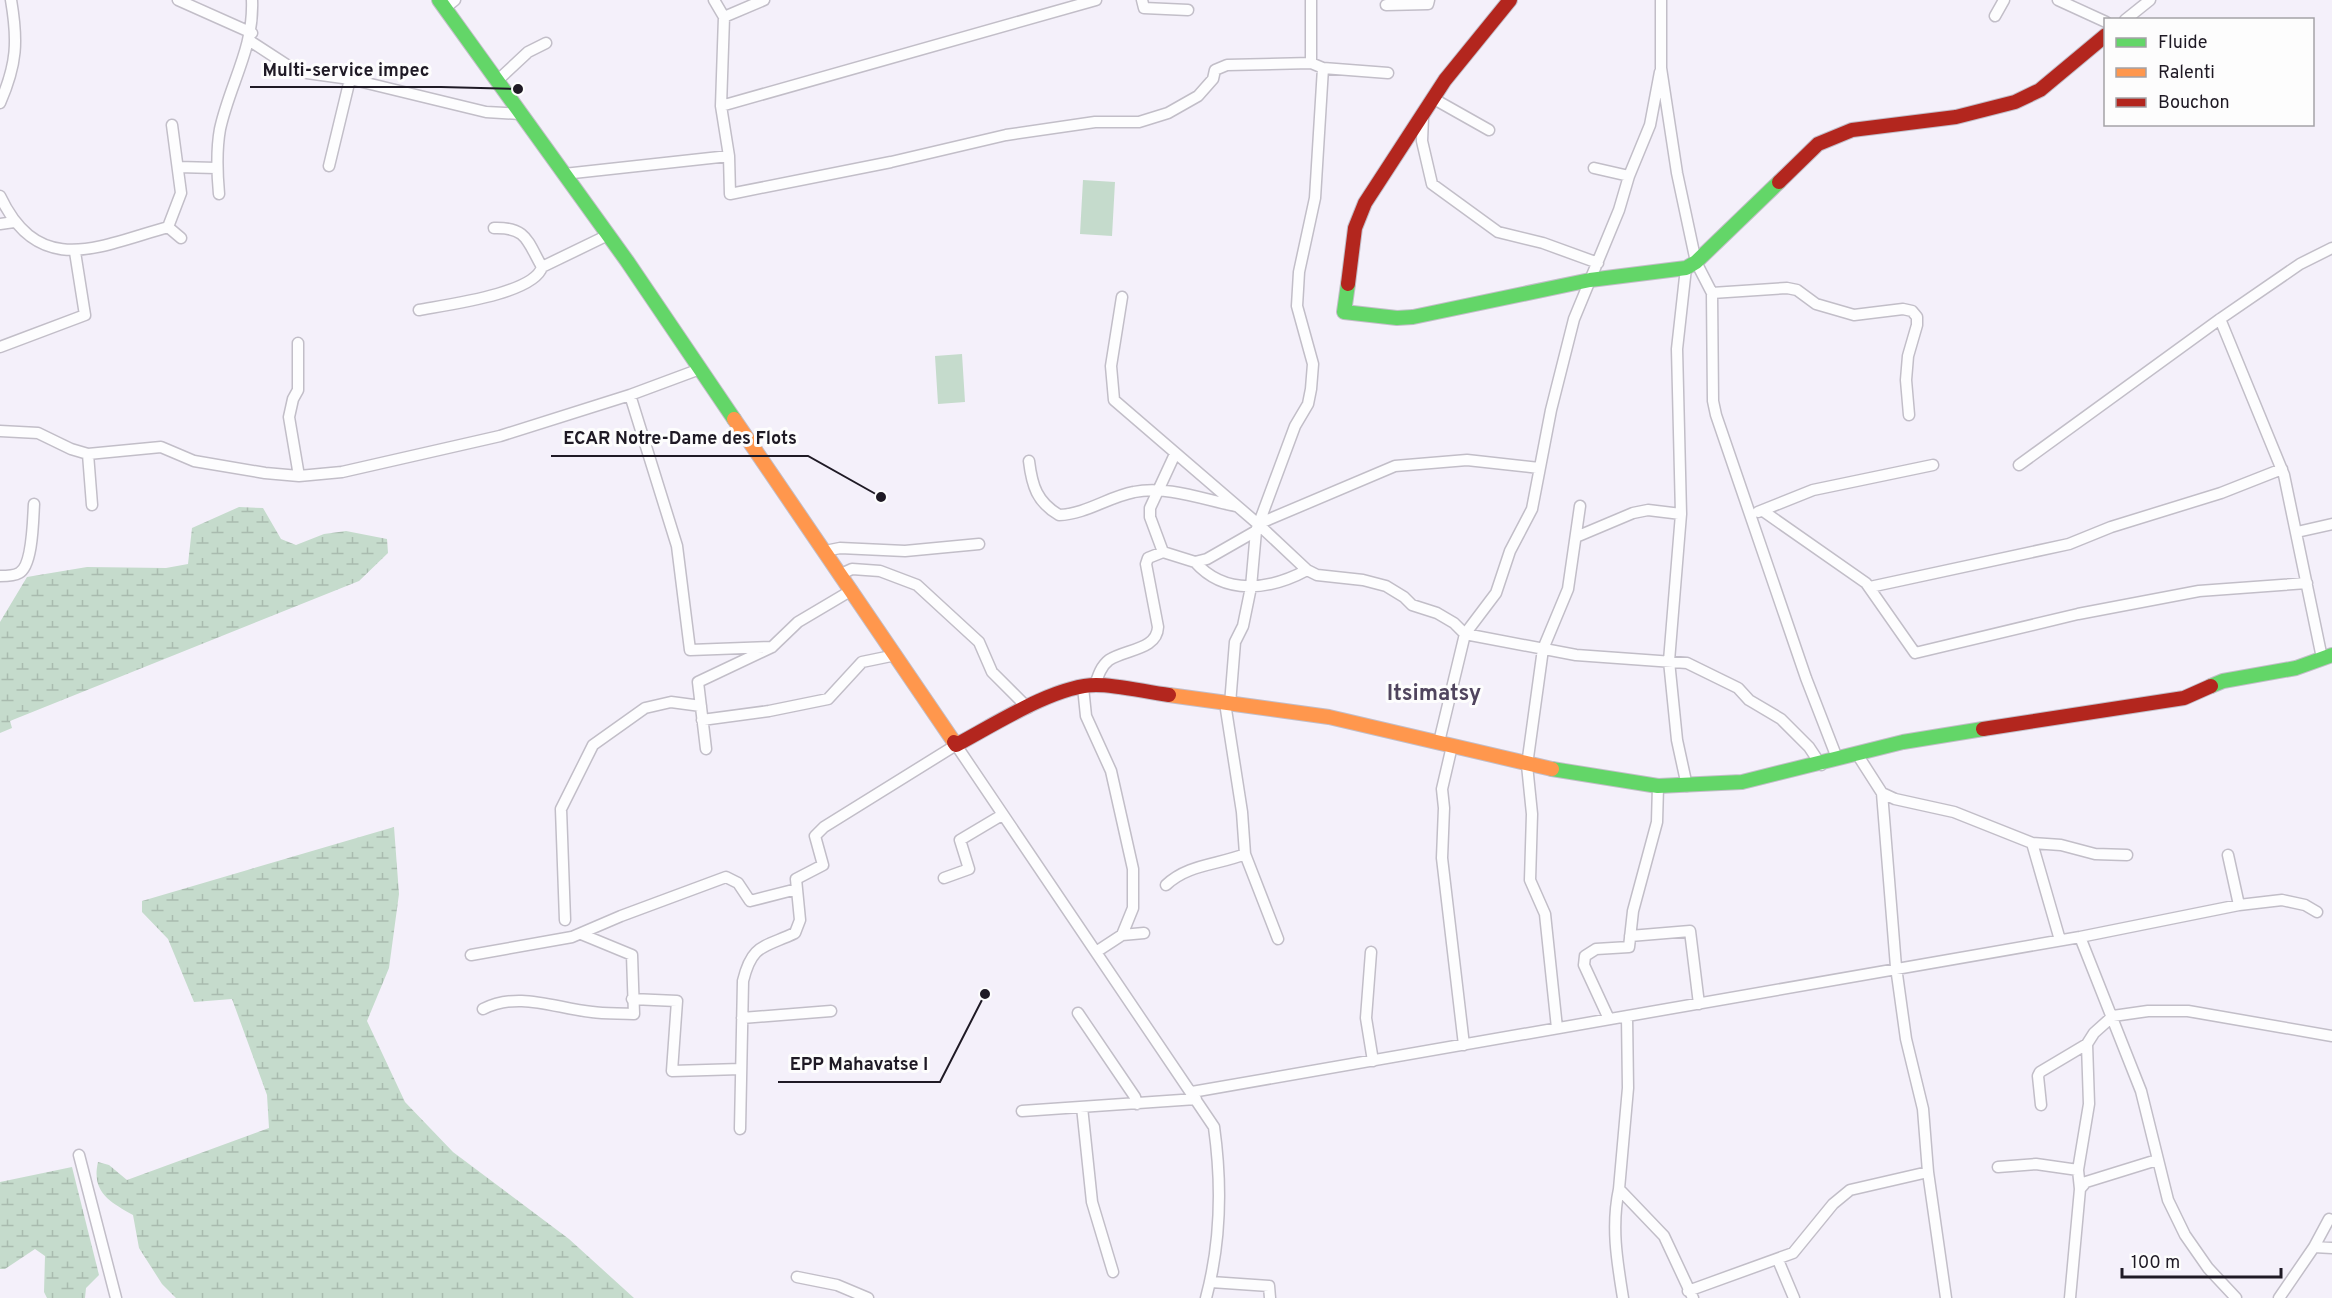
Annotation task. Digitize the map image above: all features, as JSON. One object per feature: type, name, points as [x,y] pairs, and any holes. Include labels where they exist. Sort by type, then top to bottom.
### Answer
[{"type":"street","points":[[0,103],[14,63],[17,36],[11,0]]},
{"type":"street","points":[[178,0],[251,37],[292,69],[350,79],[486,112],[521,114]]},
{"type":"street","points":[[219,194],[216,168],[220,131],[251,37],[252,0]]},
{"type":"street","points":[[714,0],[724,17],[721,106],[729,156],[729,194],[891,162],[1006,135],[1095,122],[1138,122],[1168,112],[1198,96],[1213,79],[1215,70],[1227,65],[1311,63],[1323,68],[1388,73]]},
{"type":"street","points":[[724,17],[764,0]]},
{"type":"street","points":[[721,106],[1096,0]]},
{"type":"street","points":[[1142,0],[1144,8],[1188,10]]},
{"type":"street","points":[[1311,0],[1311,63]]},
{"type":"street","points":[[1386,5],[1422,6],[1428,4],[1429,0]]},
{"type":"street","points":[[1510,0],[1445,80],[1359,215],[1344,312],[1397,318],[1413,317],[1590,280],[1691,265],[1818,144],[1851,130],[1956,117],[2015,102],[2040,90],[2104,37]]},
{"type":"street","points":[[1464,1045],[1442,858],[1444,808],[1442,789],[1445,744],[1465,634],[1496,593],[1510,551],[1532,509],[1551,410],[1574,319],[1620,210],[1629,176],[1650,125],[1660,68],[1661,0]]},
{"type":"street","points":[[1995,16],[2004,0]]},
{"type":"street","points":[[2058,0],[2104,21]]},
{"type":"street","points":[[2128,18],[2150,0]]},
{"type":"street","points":[[447,3],[521,114],[608,235],[852,590],[1214,1127],[1217,1151],[1218,1226],[1211,1282],[1206,1298]]},
{"type":"street","points":[[498,80],[528,52],[546,43]]},
{"type":"street","points":[[1278,939],[1245,854],[1242,812],[1227,704],[1235,642],[1243,626],[1251,587],[1257,527],[1295,426],[1308,404],[1311,389],[1313,364],[1296,306],[1299,272],[1315,198],[1323,68]]},
{"type":"street","points":[[1660,68],[1691,265],[1677,350],[1681,514],[1669,661],[1677,740],[1687,786]]},
{"type":"street","points":[[329,166],[350,79]]},
{"type":"street","points":[[1434,99],[1489,130]]},
{"type":"street","points":[[1423,117],[1422,141],[1432,184],[1498,232],[1543,243],[1598,263]]},
{"type":"street","points":[[168,227],[181,193],[172,125]]},
{"type":"street","points":[[564,174],[729,156]]},
{"type":"street","points":[[178,167],[216,168]]},
{"type":"street","points":[[1594,168],[1629,176]]},
{"type":"street","points":[[1,200],[14,222],[31,238],[52,248],[75,252],[168,227]]},
{"type":"street","points":[[0,224],[14,222]]},
{"type":"street","points":[[168,227],[181,238]]},
{"type":"street","points":[[494,228],[516,228],[522,232],[542,267]]},
{"type":"street","points":[[419,310],[487,296],[515,287],[532,280],[540,273],[542,267],[608,235]]},
{"type":"street","points":[[2019,465],[2220,319],[2300,264],[2332,248]]},
{"type":"street","points":[[0,347],[85,315],[75,252]]},
{"type":"street","points":[[1691,265],[1712,293],[1713,401],[1749,514],[1837,758]]},
{"type":"street","points":[[1712,293],[1787,288],[1797,290],[1816,304],[1854,315],[1904,309],[1912,311],[1917,317],[1917,325],[1908,356],[1906,380],[1910,415]]},
{"type":"street","points":[[1122,297],[1111,366],[1113,400],[1239,507],[1257,527],[1307,570],[1317,575],[1363,580],[1386,586],[1412,605],[1437,613],[1454,623],[1465,634],[1576,655],[1687,663],[1738,688],[1749,700],[1781,720],[1809,747],[1821,765]]},
{"type":"street","points":[[740,1129],[743,981],[748,960],[753,953],[795,933],[800,920],[796,879],[823,865],[815,836],[824,827],[956,745],[1028,708],[1089,686],[1329,717],[1527,765],[1658,786],[1687,786],[1742,782],[1821,765],[1837,758],[1903,742],[2184,698],[2223,681],[2296,668],[2327,657],[2307,583],[2282,469],[2220,319]]},
{"type":"street","points":[[298,343],[298,390],[293,399],[290,417],[299,476]]},
{"type":"street","points":[[0,431],[38,433],[88,454],[161,447],[194,461],[265,473],[299,476],[372,467],[500,436],[630,395],[700,369]]},
{"type":"street","points":[[630,395],[677,546],[690,650],[772,647]]},
{"type":"street","points":[[88,454],[92,505]]},
{"type":"street","points":[[1163,552],[1150,517],[1150,508],[1175,454]]},
{"type":"street","points":[[1122,936],[1133,908],[1133,869],[1111,771],[1086,716],[1089,686],[1102,666],[1109,660],[1152,642],[1158,636],[1146,564],[1148,558],[1163,552],[1195,562],[1207,559],[1257,527],[1395,466],[1467,460],[1539,468]]},
{"type":"street","points":[[1029,461],[1031,480],[1038,499],[1059,515],[1089,509],[1112,497],[1137,491],[1157,490],[1239,507]]},
{"type":"street","points":[[1749,514],[1763,511],[1813,490],[1933,465]]},
{"type":"street","points":[[1870,587],[2069,544],[2111,527],[2221,494],[2282,469]]},
{"type":"street","points":[[0,576],[18,574],[24,570],[31,539],[34,504]]},
{"type":"street","points":[[1557,1028],[1545,914],[1530,880],[1532,814],[1527,765],[1543,649],[1568,589],[1580,506]]},
{"type":"street","points":[[1576,537],[1633,513],[1648,510],[1681,514]]},
{"type":"street","points":[[1763,511],[1870,587],[1915,653],[2078,614],[2188,593],[2307,583]]},
{"type":"street","points":[[2297,532],[2332,524]]},
{"type":"street","points":[[825,551],[840,548],[916,550],[979,544]]},
{"type":"street","points":[[1195,562],[1206,575],[1221,582],[1251,587],[1284,582],[1307,570]]},
{"type":"street","points":[[841,574],[852,569],[880,571],[917,585],[979,642],[992,672],[1028,708]]},
{"type":"street","points":[[706,749],[698,682],[701,678],[772,647],[798,622],[852,590]]},
{"type":"street","points":[[702,720],[769,711],[828,699],[862,662],[896,655]]},
{"type":"street","points":[[565,920],[561,809],[593,745],[645,708],[671,702],[701,706]]},
{"type":"street","points":[[1857,754],[1882,793],[1896,967],[1908,1050],[1923,1109],[1928,1172],[1946,1298]]},
{"type":"street","points":[[1609,1019],[1584,964],[1585,956],[1596,949],[1629,947],[1633,911],[1656,822],[1658,786]]},
{"type":"street","points":[[1882,793],[1929,808],[1954,812],[2032,843],[2061,845],[2095,854],[2127,855]]},
{"type":"street","points":[[944,879],[969,869],[960,840],[1002,815]]},
{"type":"street","points":[[2032,843],[2060,940]]},
{"type":"street","points":[[1166,885],[1183,871],[1227,861],[1245,854]]},
{"type":"street","points":[[2228,855],[2240,904]]},
{"type":"street","points":[[471,955],[581,934],[621,916],[726,877],[738,883],[750,901],[797,889]]},
{"type":"street","points":[[1022,1111],[1137,1104],[1194,1096],[1373,1060],[1699,1004],[1896,967],[2080,937],[2240,904],[2282,900],[2305,905],[2317,912]]},
{"type":"street","points":[[1630,936],[1690,931],[1699,1004]]},
{"type":"street","points":[[1096,952],[1122,936],[1144,933]]},
{"type":"street","points":[[483,1009],[499,1001],[524,1000],[592,1012],[634,1014],[632,955],[581,934]]},
{"type":"street","points":[[2080,937],[2114,1016],[2141,1091],[2168,1200],[2185,1235],[2208,1268],[2236,1298]]},
{"type":"street","points":[[1371,952],[1366,1018],[1373,1060]]},
{"type":"street","points":[[632,999],[676,1000],[672,1071],[741,1069]]},
{"type":"street","points":[[742,1018],[831,1011]]},
{"type":"street","points":[[2041,1105],[2038,1076],[2040,1072],[2087,1044],[2094,1033],[2114,1016],[2148,1011],[2188,1011],[2332,1036]]},
{"type":"street","points":[[1078,1012],[1135,1097],[1137,1104]]},
{"type":"street","points":[[1623,1298],[1614,1238],[1628,1088],[1627,1016]]},
{"type":"street","points":[[2070,1298],[2080,1190],[2078,1170],[2089,1104],[2087,1044]]},
{"type":"street","points":[[1082,1107],[1092,1202],[1113,1272]]},
{"type":"street","points":[[79,1155],[116,1298]]},
{"type":"street","points":[[2080,1190],[2086,1182],[2157,1160]]},
{"type":"street","points":[[1998,1167],[2036,1164],[2078,1170]]},
{"type":"street","points":[[1620,1189],[1664,1236],[1690,1294],[1793,1253],[1833,1204],[1850,1190],[1928,1172]]},
{"type":"street","points":[[2278,1298],[2314,1247],[2329,1219]]},
{"type":"street","points":[[2314,1247],[2332,1248]]},
{"type":"street","points":[[1778,1260],[1794,1298]]},
{"type":"street","points":[[797,1277],[837,1285],[868,1298]]},
{"type":"street","points":[[1211,1282],[1269,1286],[1270,1298]]},
{"type":"green space","points":[[1083,180],[1115,182],[1112,236],[1080,234]]},
{"type":"green space","points":[[962,354],[965,402],[938,404],[935,356]]},
{"type":"green space","points":[[239,507],[263,508],[281,539],[296,545],[324,534],[346,531],[387,539],[388,553],[359,581],[10,721],[12,728],[0,733],[0,622],[27,577],[87,567],[166,568],[188,564],[192,528]]},
{"type":"green space","points":[[394,827],[399,894],[389,968],[367,1021],[405,1102],[453,1152],[569,1239],[634,1298],[176,1298],[162,1284],[139,1248],[133,1215],[110,1200],[100,1189],[97,1181],[98,1162],[109,1165],[127,1180],[269,1128],[267,1095],[232,999],[194,1002],[168,939],[142,912],[142,901]]},
{"type":"green space","points":[[72,1167],[99,1275],[86,1288],[85,1298],[47,1298],[44,1292],[45,1256],[35,1249],[5,1269],[0,1269],[0,1182]]},
{"type":"traffic: fast","points":[[439,0],[627,261],[734,419]]},
{"type":"traffic: fast","points":[[1348,284],[1344,312],[1397,318],[1413,317],[1590,280],[1686,268],[1696,262],[1779,182]]},
{"type":"traffic: fast","points":[[2211,686],[2223,681],[2296,668],[2332,655]]},
{"type":"traffic: fast","points":[[1552,769],[1658,786],[1742,782],[1903,742],[1983,729]]},
{"type":"traffic: slow","points":[[734,419],[954,742]]},
{"type":"traffic: slow","points":[[1169,695],[1329,717],[1552,769]]},
{"type":"traffic: jam","points":[[1348,284],[1355,228],[1365,203],[1445,80],[1510,0]]},
{"type":"traffic: jam","points":[[1779,182],[1818,144],[1852,130],[1956,117],[2015,102],[2040,90],[2104,37]]},
{"type":"traffic: jam","points":[[954,742],[956,745],[1043,699],[1080,687],[1105,685],[1169,695]]},
{"type":"traffic: jam","points":[[1983,729],[2184,698],[2211,686]]},
{"type":"place","name":"Multi-service impec","points":[[518,89]]},
{"type":"place","name":"ECAR Notre-Dame des Flots","points":[[881,497]]},
{"type":"place","name":"EPP Mahavatse I","points":[[985,994]]},
{"type":"district","name":"Itsimatsy","points":[[1434,692]]}]
